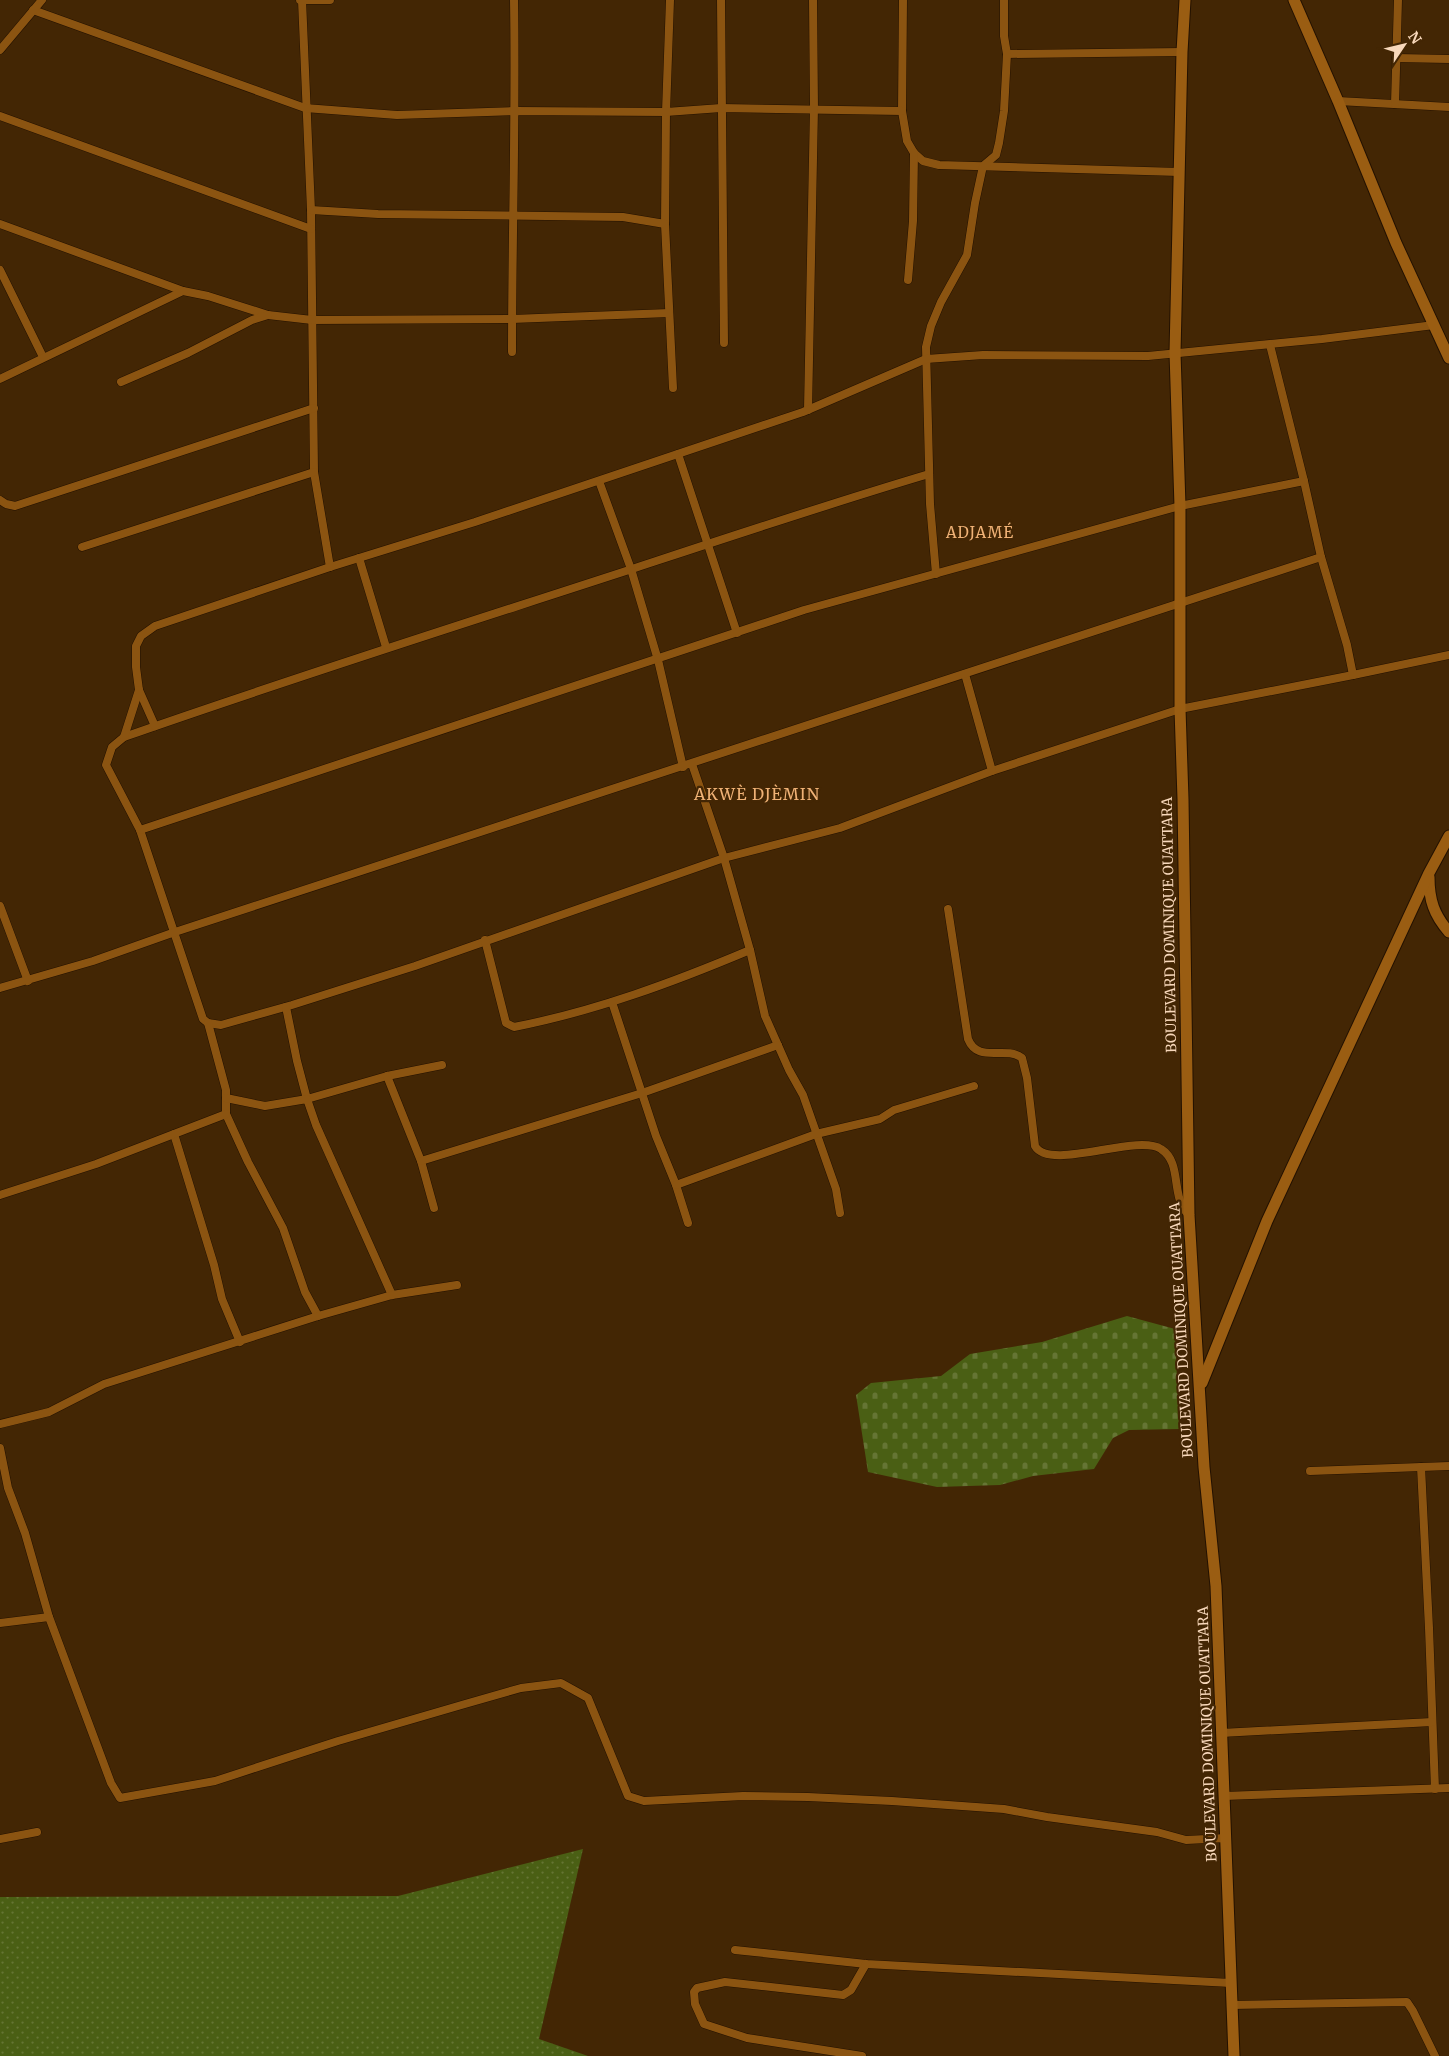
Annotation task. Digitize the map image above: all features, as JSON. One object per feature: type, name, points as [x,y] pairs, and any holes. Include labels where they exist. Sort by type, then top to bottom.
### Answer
[{"type":"street","points":[[0,50],[42,0]]},
{"type":"street","points":[[330,0],[301,0],[312,229],[314,472],[330,567]]},
{"type":"street","points":[[512,352],[512,217],[516,111],[514,0]]},
{"type":"street","points":[[670,0],[666,112],[666,224],[673,388]]},
{"type":"street","points":[[721,0],[724,343]]},
{"type":"street","points":[[808,410],[814,108],[813,0]]},
{"type":"street","points":[[902,0],[902,111],[907,141],[914,154],[922,161],[939,165],[1179,172]]},
{"type":"street","points":[[936,574],[929,474],[926,359],[931,326],[941,302],[967,256],[975,203],[984,166],[996,155],[999,143],[1004,111],[1007,54],[1004,36],[1004,0]]},
{"type":"street","name":"BOULEVARD DOMINIQUE OUATTARA","points":[[1185,0],[1182,52],[1176,353],[1180,506],[1180,709],[1189,1215],[1201,1386],[1204,1467],[1216,1586],[1234,2056]]},
{"type":"street","points":[[1294,0],[1396,243],[1449,358]]},
{"type":"street","points":[[1395,104],[1398,0]]},
{"type":"street","points":[[33,10],[306,108],[397,115],[516,111],[666,112],[721,108],[814,108],[902,111]]},
{"type":"street","points":[[1007,54],[1182,52]]},
{"type":"street","points":[[1396,58],[1449,59]]},
{"type":"street","points":[[1338,101],[1449,107]]},
{"type":"street","points":[[0,116],[312,229]]},
{"type":"street","points":[[908,280],[913,221],[914,154]]},
{"type":"street","points":[[311,210],[378,214],[512,217],[624,217],[666,224]]},
{"type":"street","points":[[0,224],[183,291],[208,296],[268,315],[312,320],[512,319],[669,313]]},
{"type":"street","points":[[0,270],[42,357]]},
{"type":"street","points":[[0,379],[42,357],[183,291]]},
{"type":"street","points":[[121,382],[188,353],[252,320],[268,315]]},
{"type":"street","points":[[155,726],[139,690],[136,667],[136,646],[141,636],[154,626],[330,567],[475,522],[808,410],[926,359],[983,355],[1148,356],[1270,345],[1434,325]]},
{"type":"street","points":[[1270,345],[1321,557],[1347,645],[1353,675]]},
{"type":"street","points":[[0,500],[15,506],[314,408]]},
{"type":"street","points":[[678,454],[737,633]]},
{"type":"street","points":[[82,546],[314,472]]},
{"type":"street","points":[[318,1316],[305,1292],[283,1228],[248,1162],[226,1114],[226,1090],[208,1024],[203,1019],[140,830],[106,765],[112,748],[124,737],[386,647],[821,506],[929,474]]},
{"type":"street","points":[[599,481],[631,569],[658,660],[683,767]]},
{"type":"street","points":[[140,830],[658,660],[804,610],[1180,506],[1304,481]]},
{"type":"street","points":[[0,988],[93,961],[175,932],[1321,557]]},
{"type":"street","points":[[359,558],[386,647]]},
{"type":"street","points":[[208,1024],[221,1024],[286,1007],[415,966],[724,858],[840,828],[992,771],[1180,709],[1449,655]]},
{"type":"street","points":[[965,674],[992,771]]},
{"type":"street","points":[[124,737],[139,690]]},
{"type":"street","points":[[692,764],[724,858],[750,950],[765,1016],[803,1095],[836,1189],[840,1213]]},
{"type":"street","points":[[1201,1386],[1267,1221],[1429,873],[1447,843]]},
{"type":"street","points":[[1429,873],[1431,902],[1435,914],[1449,932]]},
{"type":"street","points":[[0,906],[28,981]]},
{"type":"street","points":[[948,909],[968,1039],[970,1044],[980,1052],[1016,1054],[1022,1058],[1028,1078],[1035,1146],[1038,1152],[1045,1155],[1079,1153],[1150,1144],[1162,1149],[1170,1160],[1176,1174],[1181,1205],[1189,1215]]},
{"type":"street","points":[[485,940],[506,1023],[514,1027],[612,1002],[674,982],[750,950]]},
{"type":"street","points":[[612,1002],[656,1136],[676,1184],[688,1223]]},
{"type":"street","points":[[286,1007],[297,1061],[316,1125],[392,1295]]},
{"type":"street","points":[[422,1161],[642,1093],[778,1045]]},
{"type":"street","points":[[226,1098],[265,1106],[307,1099],[387,1076],[442,1065]]},
{"type":"street","points":[[387,1076],[422,1161],[434,1208]]},
{"type":"street","points":[[676,1184],[816,1134],[880,1119],[894,1110],[974,1086]]},
{"type":"street","points":[[0,1195],[96,1164],[226,1114]]},
{"type":"street","points":[[174,1134],[214,1266],[222,1299],[240,1342]]},
{"type":"street","points":[[0,1424],[49,1412],[104,1384],[318,1316],[392,1295],[457,1285]]},
{"type":"street","points":[[0,1448],[8,1488],[25,1533],[49,1617],[111,1783],[120,1798],[215,1781],[338,1741],[521,1688],[561,1683],[588,1698],[628,1796],[644,1800],[752,1796],[892,1801],[1004,1809],[1156,1832],[1186,1840],[1227,1838]]},
{"type":"street","points":[[1310,1471],[1449,1466]]},
{"type":"street","points":[[1421,1467],[1434,1788]]},
{"type":"street","points":[[0,1623],[49,1617]]},
{"type":"street","points":[[1221,1733],[1432,1722]]},
{"type":"street","points":[[1224,1796],[1449,1788]]},
{"type":"street","points":[[0,1839],[37,1832]]},
{"type":"street","points":[[735,1950],[866,1964],[1231,1983]]},
{"type":"street","points":[[862,2056],[747,2038],[704,2024],[695,2004],[694,1992],[697,1988],[725,1982],[843,1995],[851,1990],[866,1964]]},
{"type":"street","points":[[1232,2005],[1407,2002],[1435,2056]]},
{"type":"green space","points":[[1127,1316],[1175,1329],[1179,1429],[1129,1430],[1113,1438],[1094,1469],[1033,1476],[1000,1485],[937,1487],[868,1472],[856,1395],[871,1383],[941,1376],[970,1354],[1042,1342]]},
{"type":"green space","points":[[583,1849],[539,2039],[588,2056],[0,2056],[0,1897],[398,1896]]},
{"type":"district","name":"ADJAMÉ","points":[[980,533]]},
{"type":"district","name":"AKWÈ DJÈMIN","points":[[757,794]]}]
